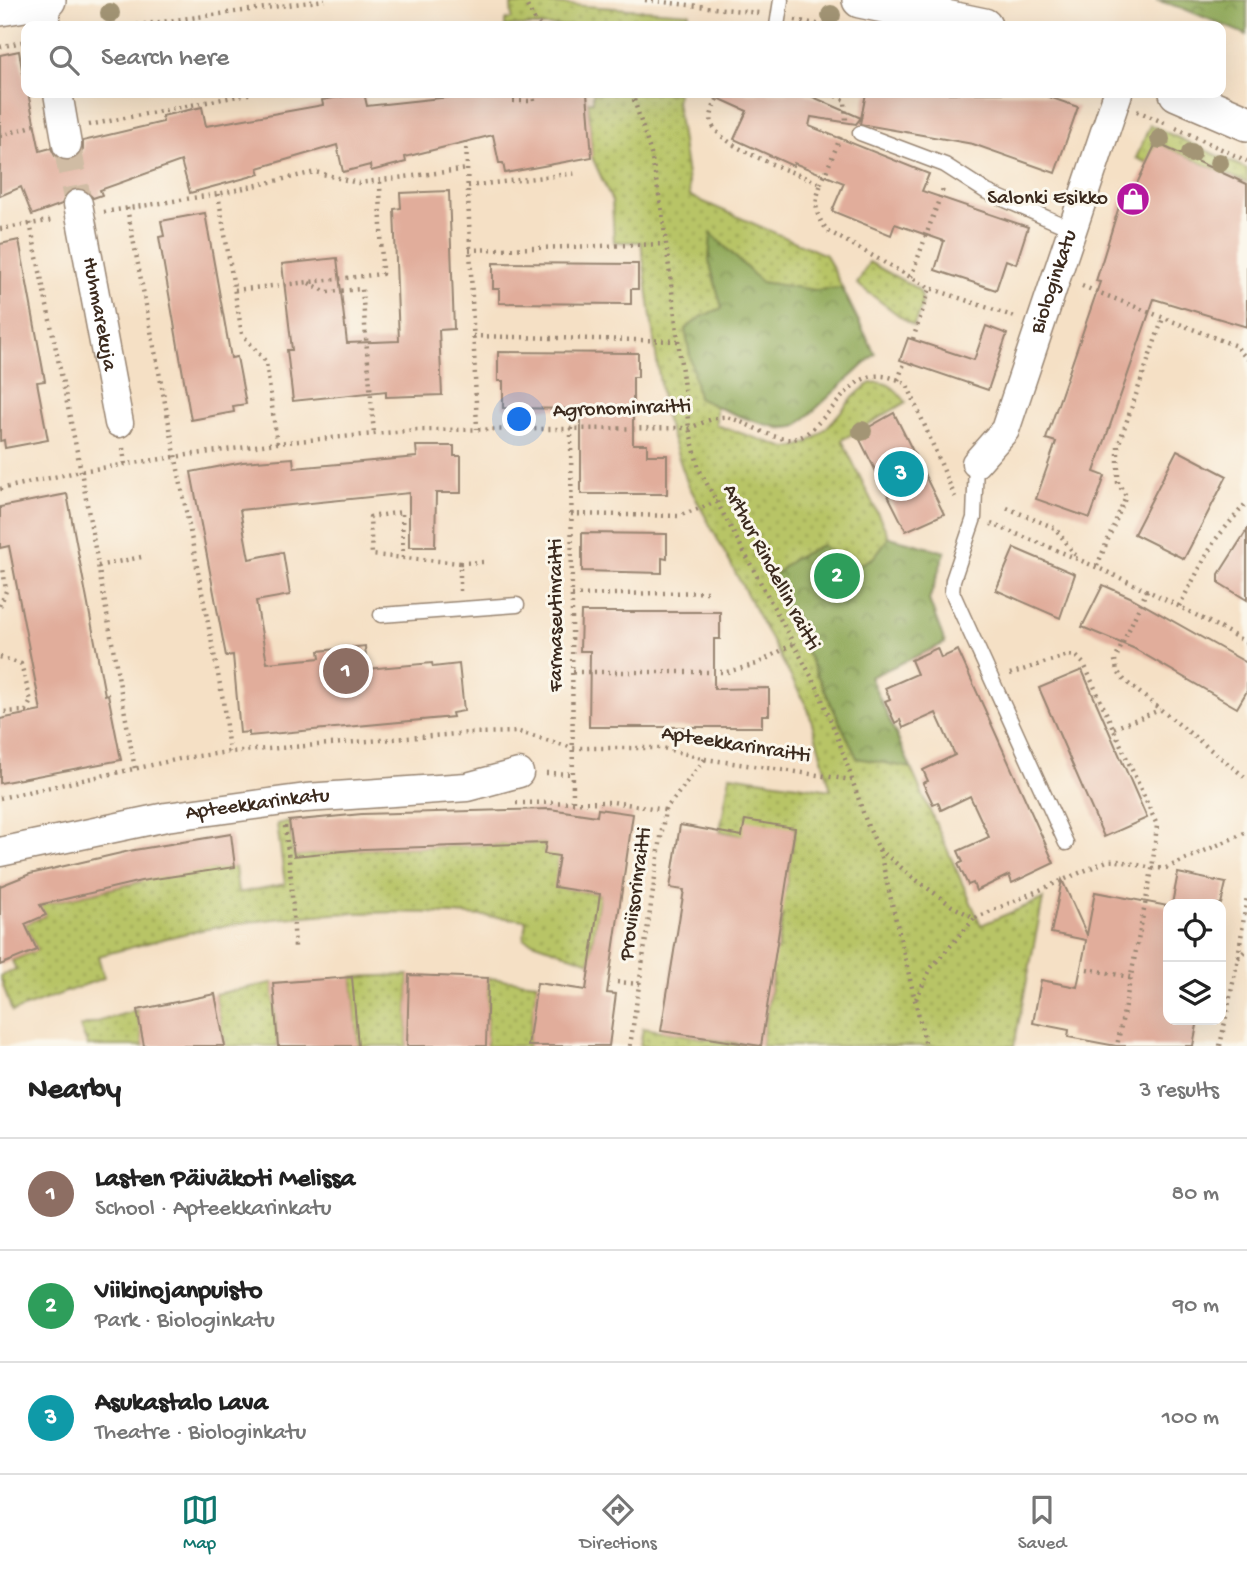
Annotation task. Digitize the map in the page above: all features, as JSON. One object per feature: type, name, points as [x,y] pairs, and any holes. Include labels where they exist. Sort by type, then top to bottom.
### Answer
[{"type":"street","points":[[0,8],[45,0],[47,21]]},
{"type":"street","points":[[860,0],[960,21]]},
{"type":"street","points":[[58,98],[58,132]]},
{"type":"street","name":"Biologinkatu","points":[[976,463],[1005,430],[1116,98]]},
{"type":"street","points":[[1172,108],[1247,123]]},
{"type":"street","name":"Huhmarekuja","points":[[79,210],[119,423]]},
{"type":"street","name":"Apteekkarinkatu","points":[[0,852],[166,817],[306,798],[467,787],[519,773]]},
{"type":"lane","points":[[778,21],[781,0]]},
{"type":"lane","points":[[860,132],[945,165],[987,192],[1072,229]]},
{"type":"lane","points":[[976,463],[974,518],[953,580],[952,592],[1066,843]]},
{"type":"lane","points":[[381,615],[517,605]]},
{"type":"path","points":[[168,21],[325,0]]},
{"type":"path","points":[[524,0],[532,21]]},
{"type":"path","points":[[645,0],[778,21]]},
{"type":"path","points":[[0,47],[21,42]]},
{"type":"path","points":[[0,136],[58,132],[228,98]]},
{"type":"path","points":[[513,101],[534,101],[534,98]]},
{"type":"path","name":"Arthur Rindellin raitti","points":[[634,98],[651,154],[662,211],[690,428],[699,469],[817,687],[867,824],[879,849],[926,1046]]},
{"type":"path","points":[[718,98],[712,113],[712,123],[724,139],[821,184]]},
{"type":"path","points":[[840,98],[845,100],[844,129],[814,203],[818,219],[828,231],[930,288],[1022,320]]},
{"type":"path","points":[[1172,108],[1247,161]]},
{"type":"path","points":[[466,141],[477,429]]},
{"type":"path","points":[[0,229],[79,210],[127,208],[218,194],[315,173],[358,183],[468,169]]},
{"type":"path","points":[[468,186],[578,173]]},
{"type":"path","points":[[234,290],[382,274],[380,180]]},
{"type":"path","points":[[218,194],[242,334],[266,362],[277,443]]},
{"type":"path","points":[[911,277],[940,197]]},
{"type":"path","points":[[127,208],[223,700],[229,752]]},
{"type":"path","points":[[30,223],[81,471],[135,769]]},
{"type":"path","points":[[469,250],[665,244]]},
{"type":"path","points":[[308,282],[327,292],[362,289],[374,434]]},
{"type":"path","points":[[1082,286],[1236,346],[1247,359]]},
{"type":"path","points":[[913,340],[930,288]]},
{"type":"path","points":[[1097,566],[1126,496],[1118,483],[1118,446],[1163,318]]},
{"type":"path","points":[[473,336],[678,341]]},
{"type":"path","points":[[905,361],[898,380],[907,384],[945,478]]},
{"type":"path","name":"Agronominraitti","points":[[0,489],[81,471],[277,443],[417,430],[690,428],[723,416],[783,439],[797,439],[809,431],[860,380],[879,374],[898,380]]},
{"type":"path","name":"Farmaseutinraitti","points":[[571,428],[573,802]]},
{"type":"path","points":[[572,514],[678,516],[717,502]]},
{"type":"path","points":[[1179,606],[1215,540],[1247,502]]},
{"type":"path","points":[[1007,508],[1055,528],[1076,557]]},
{"type":"path","points":[[402,558],[402,512],[370,517],[372,555],[402,558],[460,563],[484,562]]},
{"type":"path","points":[[1001,528],[1097,566],[1247,643]]},
{"type":"path","points":[[98,566],[146,556]]},
{"type":"path","points":[[460,563],[460,609]]},
{"type":"path","points":[[0,606],[6,591],[3,568]]},
{"type":"path","points":[[1147,590],[1115,660],[1117,671],[1125,681],[1246,778]]},
{"type":"path","points":[[572,595],[710,593]]},
{"type":"path","points":[[573,671],[727,672],[757,664],[793,644]]},
{"type":"path","points":[[992,680],[1068,655],[1076,656],[1084,664],[1157,825],[1152,870],[1117,1046]]},
{"type":"path","points":[[0,657],[21,664],[31,701],[26,711],[0,712]]},
{"type":"path","points":[[1114,728],[1161,709]]},
{"type":"path","name":"Apteekkarinraitti","points":[[0,798],[184,758],[229,752],[519,732],[573,748],[663,748],[705,759],[852,780]]},
{"type":"path","name":"Proviisorinraitti","points":[[630,1046],[665,810],[705,759]]},
{"type":"path","points":[[284,818],[295,947]]},
{"type":"path","points":[[916,999],[931,968],[975,918],[1107,861],[1117,860],[1152,870],[1166,868],[1247,832]]},
{"type":"path","points":[[879,849],[915,879],[975,918]]},
{"type":"path","points":[[1220,1046],[1238,958],[1247,896]]},
{"type":"path","points":[[1238,958],[1247,949]]},
{"type":"path","points":[[1087,969],[1131,978]]},
{"type":"path","points":[[617,982],[640,985]]},
{"type":"green space","points":[[1156,0],[1247,0],[1247,35],[1226,26],[1226,21],[1213,21]]},
{"type":"green space","points":[[540,3],[689,13],[688,21],[505,21],[512,19],[511,5]]},
{"type":"green space","points":[[593,98],[677,98],[690,196],[826,255],[875,354],[797,426],[781,429],[716,407],[716,425],[786,448],[800,446],[812,440],[871,383],[882,383],[891,387],[906,402],[842,440],[889,537],[945,552],[929,600],[945,643],[870,677],[981,925],[1043,899],[1014,1046],[761,1046],[773,975],[743,970],[747,946],[777,951],[783,915],[749,910],[785,892],[795,828],[742,836],[720,831],[730,775],[831,790],[808,709],[687,482],[664,414],[641,242],[614,242],[612,201],[592,157],[588,101],[593,101]]},
{"type":"green space","points":[[1150,125],[1247,169],[1247,183],[1156,143],[1147,163],[1136,158]]},
{"type":"green space","points":[[711,233],[761,282],[815,290],[841,288],[875,354],[797,426],[787,428],[762,423],[698,398],[685,329],[703,316],[722,308],[709,261]]},
{"type":"green space","points":[[869,262],[918,289],[922,303],[913,326],[857,284]]},
{"type":"green space","points":[[889,537],[945,552],[929,600],[945,643],[870,677],[911,768],[857,758],[771,578],[793,559],[822,545],[833,554],[859,565],[874,557]]},
{"type":"green space","points":[[289,821],[294,856],[363,849],[546,843],[559,856],[555,887],[600,894],[590,962],[524,939],[526,920],[406,912],[286,917],[193,932],[98,956],[104,978],[12,1012],[0,976],[16,969],[12,961],[37,950],[25,924],[45,916],[40,905],[141,882],[140,877],[235,867],[238,893],[285,884],[277,824]]},
{"type":"green space","points":[[409,975],[407,1046],[358,1046],[352,977]]},
{"type":"green space","points":[[488,978],[537,983],[528,1046],[486,1046]]},
{"type":"green space","points":[[273,983],[278,1046],[225,1046],[215,994]]},
{"type":"green space","points":[[137,1010],[144,1046],[88,1046],[80,1027]]},
{"type":"green space","points":[[643,1028],[753,1046],[640,1046]]},
{"type":"building","points":[[19,51],[21,98],[29,98],[40,151],[51,148],[55,156],[62,161],[78,157],[83,150],[83,141],[163,122],[162,116],[202,107],[206,126],[323,105],[322,100],[333,98],[365,98],[367,106],[441,98],[587,98],[592,157],[505,173],[503,163],[499,163],[493,135],[405,157],[406,162],[371,171],[370,165],[343,172],[337,145],[258,168],[260,174],[190,193],[181,161],[100,190],[102,195],[93,198],[84,189],[74,188],[67,192],[62,204],[32,215],[21,187],[0,196],[0,55]]},
{"type":"building","points":[[718,98],[815,98],[861,118],[856,124],[811,117],[809,126],[929,174],[922,191],[1028,227],[1016,264],[1006,260],[996,290],[935,270],[944,241],[895,224],[891,235],[832,211],[844,183],[794,163],[793,166],[734,139],[747,111]]},
{"type":"building","points":[[865,98],[1052,98],[1078,107],[1055,173],[973,144],[860,124]]},
{"type":"building","points":[[1156,143],[1247,184],[1247,327],[1154,299],[1094,472],[1105,476],[1090,518],[1036,499],[1056,442],[1046,439],[1100,282],[1096,281],[1125,187],[1134,190]]},
{"type":"building","points":[[449,191],[454,329],[439,330],[442,395],[386,397],[386,391],[293,401],[287,350],[292,350],[282,264],[337,258],[347,343],[399,341],[394,209],[401,208],[400,193]]},
{"type":"building","points":[[205,213],[231,358],[237,357],[246,404],[233,406],[234,412],[191,420],[159,237],[164,236],[161,221]]},
{"type":"building","points":[[19,240],[45,381],[37,382],[48,440],[5,448],[4,440],[0,441],[0,244]]},
{"type":"building","points":[[493,263],[638,264],[638,289],[631,289],[631,304],[499,303],[499,289],[493,289]]},
{"type":"building","points":[[986,326],[1007,334],[988,390],[900,360],[908,338],[974,360]]},
{"type":"building","points":[[498,352],[638,353],[638,377],[633,377],[633,444],[647,444],[647,455],[667,455],[667,494],[581,494],[581,409],[503,408],[503,381],[498,381]]},
{"type":"building","points":[[894,413],[944,514],[906,531],[857,434]]},
{"type":"building","points":[[416,446],[454,446],[454,456],[461,456],[461,493],[436,493],[435,547],[409,547],[409,493],[240,510],[249,559],[283,552],[290,595],[256,601],[267,663],[320,658],[319,651],[365,646],[367,669],[432,663],[433,667],[459,664],[464,711],[452,713],[453,717],[249,736],[249,732],[240,733],[233,655],[226,656],[191,472],[243,462],[293,458],[294,468],[417,457]]},
{"type":"building","points":[[1177,450],[1227,476],[1184,559],[1134,534]]},
{"type":"building","points":[[67,494],[105,695],[108,694],[121,760],[0,783],[0,719],[41,711],[9,546],[0,548],[0,507]]},
{"type":"building","points":[[1247,530],[1247,600],[1219,583],[1219,574]]},
{"type":"building","points":[[582,533],[667,534],[667,559],[662,558],[662,573],[582,571]]},
{"type":"building","points":[[1014,548],[1075,574],[1060,618],[996,590]]},
{"type":"building","points":[[1103,585],[1130,597],[1247,663],[1247,691],[1237,708],[1133,648],[1082,627]]},
{"type":"building","points":[[581,612],[720,612],[720,639],[714,639],[714,689],[769,688],[769,715],[762,715],[762,727],[589,727],[590,651],[580,651]]},
{"type":"building","points":[[937,648],[941,658],[958,650],[1054,863],[1012,883],[1009,875],[976,891],[973,883],[968,885],[958,864],[963,862],[958,851],[989,837],[970,796],[941,810],[938,802],[933,804],[923,783],[928,781],[923,770],[955,755],[936,713],[903,728],[900,720],[895,723],[885,701],[890,699],[885,688],[917,674],[911,660]]},
{"type":"building","points":[[1082,670],[1147,818],[1104,837],[1039,688]]},
{"type":"building","points":[[550,809],[597,816],[598,809],[633,814],[607,993],[616,994],[609,1046],[528,1046],[537,983],[586,990],[600,894],[554,887],[559,856],[544,854],[546,843],[363,849],[294,856],[289,821],[362,814]]},
{"type":"building","points":[[745,820],[795,828],[761,1046],[661,1031],[684,890],[670,888],[680,825],[742,836]]},
{"type":"building","points":[[231,834],[235,867],[141,881],[40,905],[46,915],[25,924],[37,950],[0,965],[0,886],[30,874],[134,850]]},
{"type":"building","points":[[1178,873],[1226,883],[1222,899],[1173,899]]},
{"type":"building","points":[[1062,880],[1087,935],[1095,892],[1163,905],[1163,1025],[1197,1025],[1193,1046],[1116,1046],[1068,1037],[1069,1030],[1033,1023],[1041,980],[1077,987],[1085,948],[1086,940],[1051,933]]},
{"type":"building","points":[[409,975],[488,978],[486,1046],[407,1046]]},
{"type":"building","points":[[352,977],[358,1046],[278,1046],[273,983]]},
{"type":"building","points":[[215,994],[225,1046],[144,1046],[137,1010]]},
{"type":"tunnel","points":[[67,145],[78,204]]},
{"type":"place","name":"Salonki Esikko","points":[[1133,199]]},
{"type":"place","name":"Asukastalo Lava","points":[[901,474]]},
{"type":"place","name":"Viikinojanpuisto","points":[[837,576]]},
{"type":"place","name":"Lasten Päiväkoti Melissa","points":[[346,671]]}]
